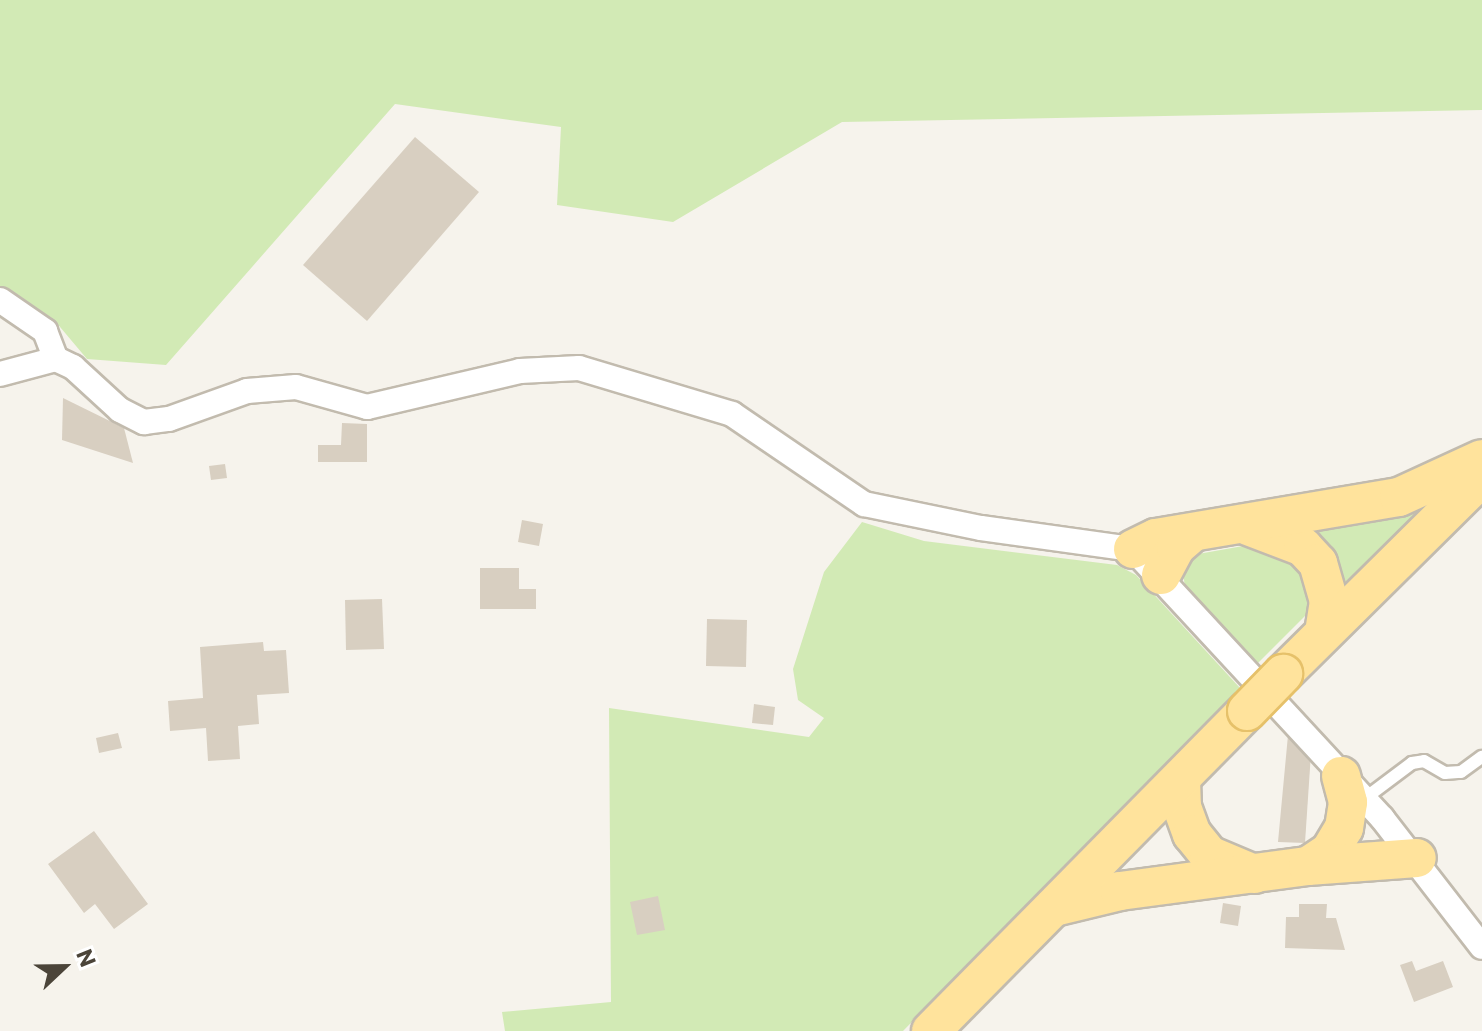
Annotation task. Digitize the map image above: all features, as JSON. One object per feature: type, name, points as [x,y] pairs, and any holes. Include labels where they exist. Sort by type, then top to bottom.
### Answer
[{"type":"main road","points":[[1133,549],[1156,538],[1399,497],[1482,459]]},
{"type":"main road","points":[[931,1031],[1324,632],[1482,477]]},
{"type":"main road","points":[[1245,525],[1303,547],[1318,563],[1329,601],[1324,632]]},
{"type":"main road","points":[[1161,575],[1167,559],[1192,533]]},
{"type":"main road","points":[[1181,780],[1182,807],[1192,834],[1209,855],[1233,870],[1260,876]]},
{"type":"main road","points":[[1308,866],[1330,851],[1344,828],[1352,788]]},
{"type":"main road","points":[[1054,907],[1120,891],[1260,876],[1308,866],[1417,858]]},
{"type":"street","points":[[0,300],[45,331],[56,359]]},
{"type":"street","points":[[0,374],[56,359],[73,367],[120,410],[144,422],[169,419],[247,391],[296,387],[367,407],[520,371],[579,368],[732,414],[864,504],[981,528],[1133,549],[1161,575],[1174,597],[1417,858],[1482,947]]},
{"type":"lane","points":[[1352,788],[1412,763],[1424,761],[1445,773],[1461,772],[1482,757]]},
{"type":"green space","points":[[0,0],[1482,0],[1482,110],[842,122],[673,222],[557,205],[561,127],[395,104],[166,365],[87,359],[55,321],[0,287]]},
{"type":"green space","points":[[1437,496],[1341,586],[1293,526]]},
{"type":"green space","points":[[862,522],[924,541],[1117,565],[1136,575],[1240,688],[903,1031],[505,1031],[502,1012],[611,1002],[609,708],[809,737],[824,718],[798,700],[793,669],[824,572]]},
{"type":"green space","points":[[1260,543],[1298,558],[1312,609],[1255,666],[1186,594],[1183,573],[1187,560],[1198,554]]},
{"type":"building","points":[[415,137],[479,192],[367,321],[303,265]]},
{"type":"building","points":[[63,398],[124,428],[133,463],[62,440]]},
{"type":"building","points":[[342,423],[367,424],[367,462],[318,462],[318,445],[341,445]]},
{"type":"building","points":[[225,464],[227,478],[211,480],[209,466]]},
{"type":"building","points":[[522,520],[543,524],[539,546],[518,542]]},
{"type":"building","points":[[480,568],[519,568],[519,589],[536,589],[536,609],[480,609]]},
{"type":"building","points":[[382,599],[384,649],[346,650],[345,600]]},
{"type":"building","points":[[707,619],[747,620],[746,667],[706,666]]},
{"type":"building","points":[[263,642],[264,651],[286,650],[289,693],[257,695],[259,724],[238,726],[240,759],[208,761],[206,728],[170,731],[168,701],[203,698],[200,647]]},
{"type":"building","points":[[754,704],[775,707],[773,725],[752,723]]},
{"type":"building","points":[[118,733],[122,748],[99,753],[96,738]]},
{"type":"building","points":[[1288,735],[1311,753],[1305,843],[1278,842]]},
{"type":"building","points":[[94,831],[148,904],[114,929],[95,904],[84,913],[48,864]]},
{"type":"building","points":[[658,896],[665,930],[637,935],[630,902]]},
{"type":"building","points":[[1223,903],[1241,906],[1238,926],[1220,923]]},
{"type":"building","points":[[1299,904],[1327,904],[1326,918],[1336,918],[1345,950],[1285,948],[1286,917],[1299,917]]},
{"type":"building","points":[[1412,961],[1416,971],[1443,961],[1453,987],[1414,1002],[1400,965]]}]
